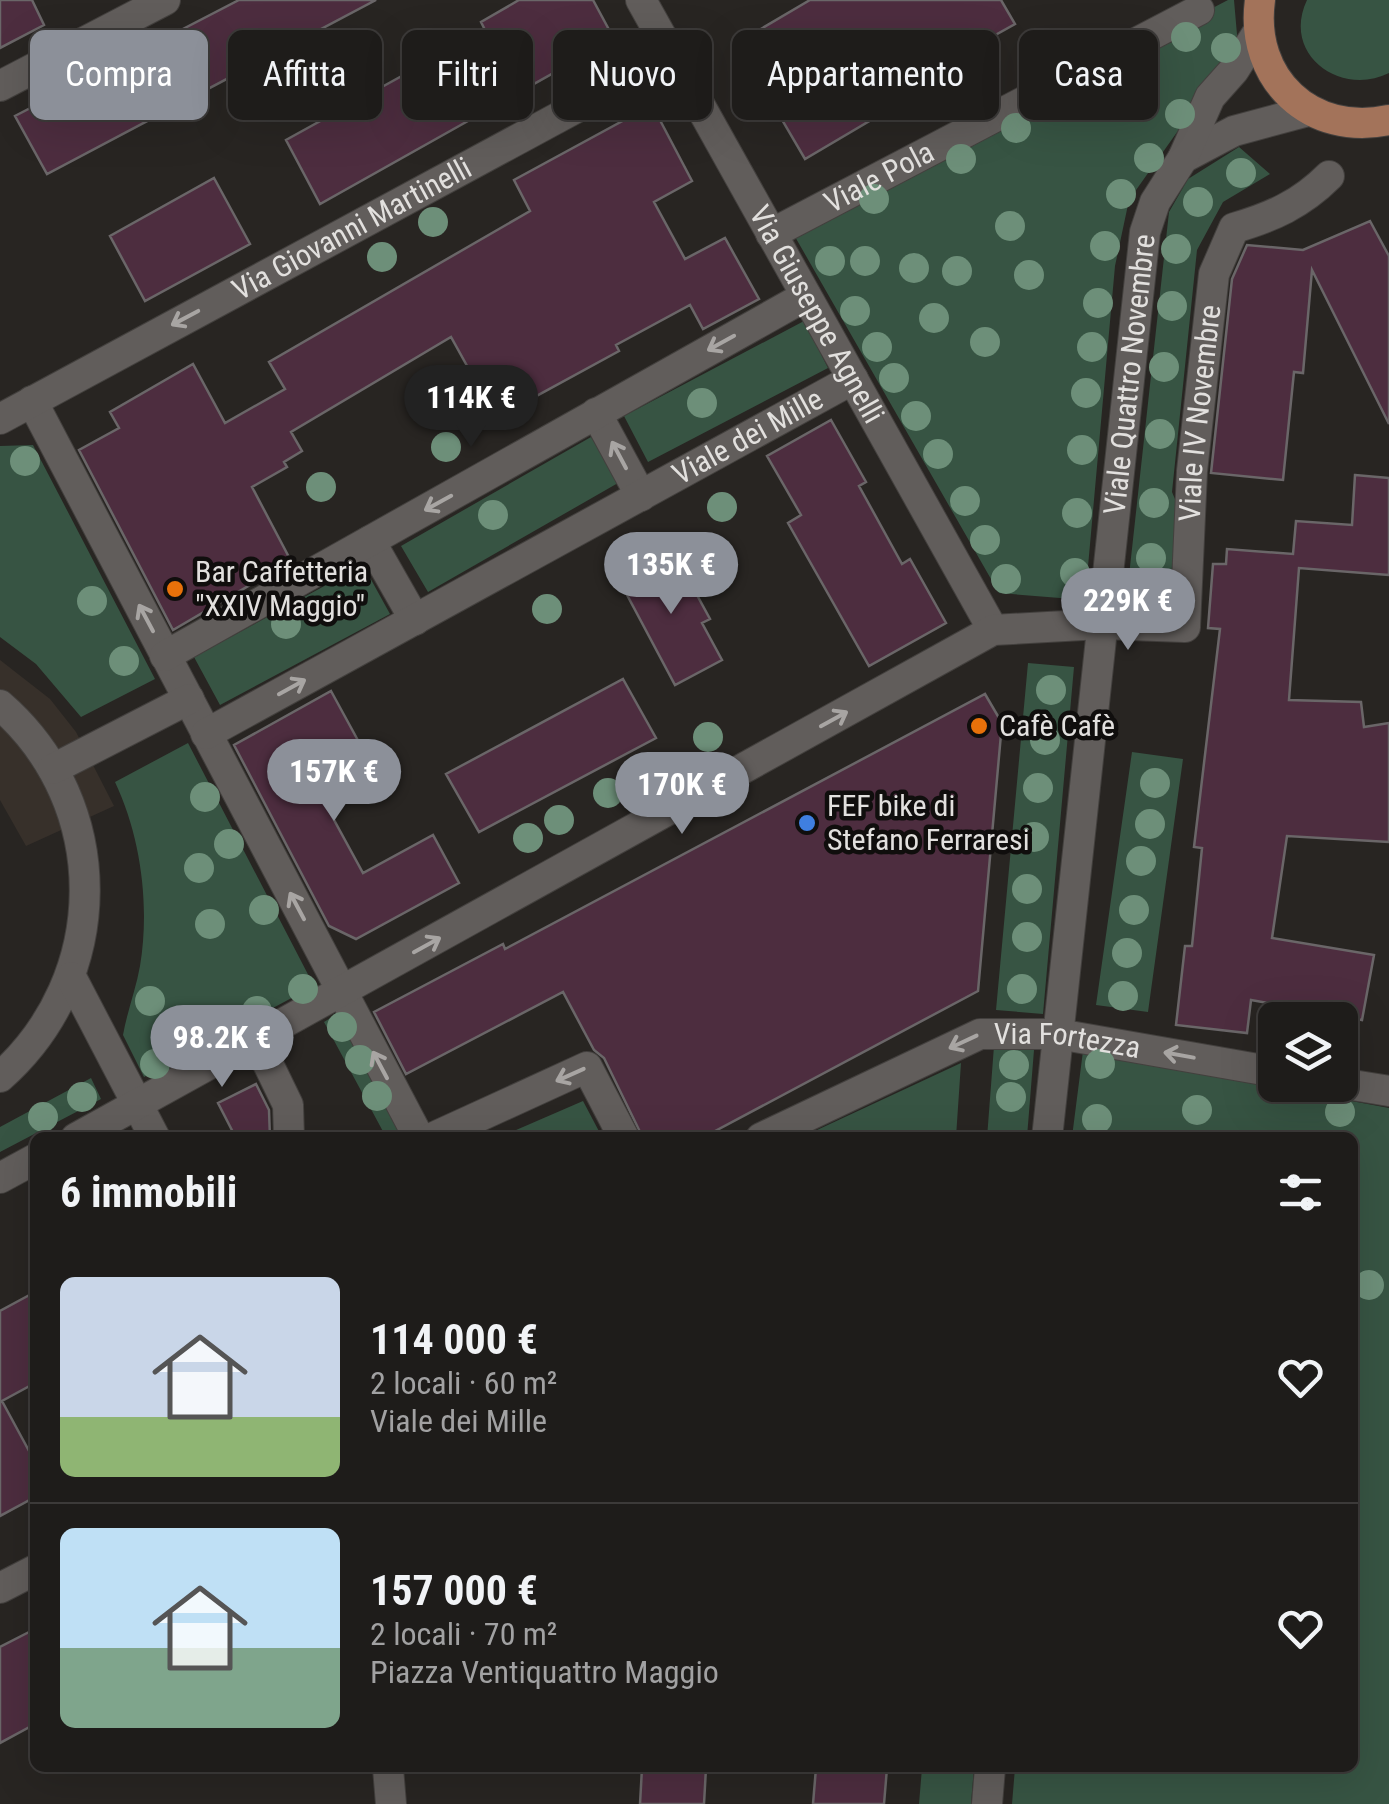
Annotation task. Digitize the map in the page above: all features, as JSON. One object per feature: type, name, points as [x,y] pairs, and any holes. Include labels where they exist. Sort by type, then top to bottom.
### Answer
[{"type":"main road","points":[[1260,0],[1258,32],[1278,84],[1308,111],[1341,123],[1384,130]]},
{"type":"street","points":[[0,86],[165,0]]},
{"type":"street","name":"Via Giuseppe Agnelli","points":[[640,0],[657,30]]},
{"type":"street","name":"Viale Pola","points":[[771,234],[1200,10]]},
{"type":"street","name":"Viale Quattro Novembre","points":[[1049,1132],[1138,271],[1155,202],[1183,158],[1210,97],[1234,70],[1258,32]]},
{"type":"street","name":"Viale Quattro Novembre","points":[[1183,158],[1234,131],[1308,111]]},
{"type":"street","name":"Via Giovanni Martinelli","points":[[0,419],[553,120]]},
{"type":"street","name":"Via Giuseppe Agnelli","points":[[708,120],[993,630]]},
{"type":"street","name":"Viale IV Novembre","points":[[1101,624],[1185,627],[1192,471],[1214,274],[1234,228],[1277,215],[1309,196],[1329,176]]},
{"type":"street","points":[[165,656],[806,296]]},
{"type":"street","name":"Viale dei Mille","points":[[206,734],[853,379]]},
{"type":"street","points":[[32,401],[416,1132]]},
{"type":"street","name":"Viale dei Mille","points":[[596,413],[641,496]]},
{"type":"street","points":[[370,541],[415,620]]},
{"type":"street","points":[[87,1132],[993,630],[1101,624]]},
{"type":"street","points":[[54,769],[188,699]]},
{"type":"street","points":[[0,705],[32,737],[54,769],[74,814],[86,868],[83,934],[71,978],[46,1026],[0,1077]]},
{"type":"street","points":[[71,978],[152,1132]]},
{"type":"street","name":"Via Fortezza","points":[[774,1132],[980,1034],[1058,1034],[1258,1069]]},
{"type":"street","points":[[254,1038],[288,1104],[289,1132]]},
{"type":"street","points":[[445,1132],[586,1068],[621,1132]]},
{"type":"street","points":[[1358,1086],[1389,1091]]},
{"type":"street","points":[[0,1178],[30,1163]]},
{"type":"street","points":[[0,1588],[30,1573]]},
{"type":"street","points":[[388,1772],[391,1804]]},
{"type":"street","points":[[987,1804],[990,1772]]},
{"type":"shaded area","points":[[0,660],[50,699],[76,732],[114,806],[26,846],[0,800]]},
{"type":"green space","points":[[1234,0],[1238,46],[1129,200],[1115,266],[1085,600],[999,593],[790,228],[1019,109],[1019,120],[1158,120],[1158,36]]},
{"type":"green space","points":[[1307,0],[1389,0],[1389,73],[1371,79],[1352,79],[1320,66],[1302,38],[1301,20]]},
{"type":"green space","points":[[1239,147],[1270,174],[1223,202],[1197,250],[1172,492],[1177,504],[1178,589],[1128,585],[1169,212],[1188,179]]},
{"type":"green space","points":[[804,321],[828,368],[648,462],[624,416]]},
{"type":"green space","points":[[591,437],[618,483],[428,592],[401,546]]},
{"type":"green space","points":[[33,445],[155,679],[81,717],[36,664],[0,637],[0,446]]},
{"type":"green space","points":[[363,565],[390,614],[220,705],[194,657]]},
{"type":"green space","points":[[1028,663],[1074,667],[1043,1014],[996,1010]]},
{"type":"green space","points":[[188,743],[314,986],[144,1077],[123,1035],[143,943],[141,872],[131,826],[115,782]]},
{"type":"green space","points":[[1132,752],[1183,759],[1148,1012],[1096,1005]]},
{"type":"green space","points":[[345,1009],[408,1132],[383,1132],[324,1022]]},
{"type":"green space","points":[[994,1046],[1034,1050],[1027,1132],[987,1132]]},
{"type":"green space","points":[[1083,1051],[1258,1084],[1258,1102],[1357,1102],[1389,1108],[1389,1804],[1012,1804],[1015,1772],[1358,1772],[1358,1132],[1073,1132]]},
{"type":"green space","points":[[961,1063],[956,1132],[813,1132]]},
{"type":"green space","points":[[91,1078],[101,1099],[38,1132],[30,1132],[30,1136],[0,1152],[0,1127]]},
{"type":"green space","points":[[583,1101],[599,1132],[512,1132]]},
{"type":"green space","points":[[922,1772],[974,1772],[971,1804],[919,1804]]},
{"type":"building","points":[[0,0],[32,0],[44,25],[0,48]]},
{"type":"building","points":[[239,0],[376,0],[319,30],[228,30],[228,78],[208,89],[208,30],[181,30]]},
{"type":"building","points":[[519,0],[593,0],[609,30],[553,30],[553,73],[533,84],[533,30],[485,30],[481,22]]},
{"type":"building","points":[[810,0],[1001,0],[1015,24],[999,33],[759,30]]},
{"type":"building","points":[[402,76],[402,120],[470,120],[320,204],[286,140],[322,120],[382,120],[382,87]]},
{"type":"building","points":[[30,108],[30,120],[149,120],[47,174],[15,116]]},
{"type":"building","points":[[624,120],[660,120],[692,181],[654,202],[685,259],[725,238],[759,299],[703,329],[690,305],[616,345],[619,351],[496,418],[451,337],[291,432],[302,451],[284,462],[287,467],[252,487],[291,561],[173,630],[79,450],[119,428],[110,412],[193,364],[225,423],[285,389],[269,362],[530,211],[514,180]]},
{"type":"building","points":[[782,120],[871,120],[805,159]]},
{"type":"building","points":[[214,178],[250,244],[145,301],[110,236]]},
{"type":"building","points":[[1370,221],[1389,256],[1389,424],[1312,270],[1303,373],[1294,372],[1283,480],[1211,473],[1232,279],[1247,245],[1303,250]]},
{"type":"building","points":[[831,420],[866,482],[859,486],[902,564],[910,559],[946,623],[869,666],[788,523],[801,515],[767,456]]},
{"type":"building","points":[[1355,475],[1389,478],[1389,575],[1299,568],[1289,700],[1361,702],[1364,727],[1389,723],[1389,842],[1287,836],[1272,938],[1374,955],[1362,1020],[1358,1019],[1358,1002],[1251,1000],[1247,1033],[1176,1025],[1185,946],[1192,946],[1202,848],[1194,847],[1220,629],[1208,628],[1213,564],[1226,564],[1227,549],[1293,554],[1296,521],[1352,525]]},
{"type":"building","points":[[663,551],[684,590],[692,586],[710,619],[702,623],[722,660],[675,685],[617,576]]},
{"type":"building","points":[[623,679],[656,738],[479,832],[446,774]]},
{"type":"building","points":[[331,691],[361,746],[309,774],[363,873],[433,835],[459,883],[356,939],[329,926],[234,745]]},
{"type":"building","points":[[985,694],[1002,723],[978,991],[713,1132],[640,1132],[604,1058],[594,1050],[563,992],[406,1074],[374,1012],[503,944],[505,949]]},
{"type":"building","points":[[256,1084],[269,1110],[270,1132],[233,1132],[218,1103]]},
{"type":"building","points":[[30,1295],[30,1386],[2,1401],[30,1453],[30,1500],[0,1516],[0,1311]]},
{"type":"building","points":[[30,1632],[30,1727],[0,1743],[0,1647]]},
{"type":"building","points":[[642,1772],[706,1772],[704,1804],[640,1804]]},
{"type":"building","points":[[816,1772],[887,1772],[884,1804],[813,1804]]},
{"type":"place","name":"Bar Caffetteria \"XXIV Maggio\"","points":[[175,589]]},
{"type":"place","name":"Cafè Cafè","points":[[979,726]]},
{"type":"place","name":"FEF bike di Stefano Ferraresi","points":[[807,823]]}]
